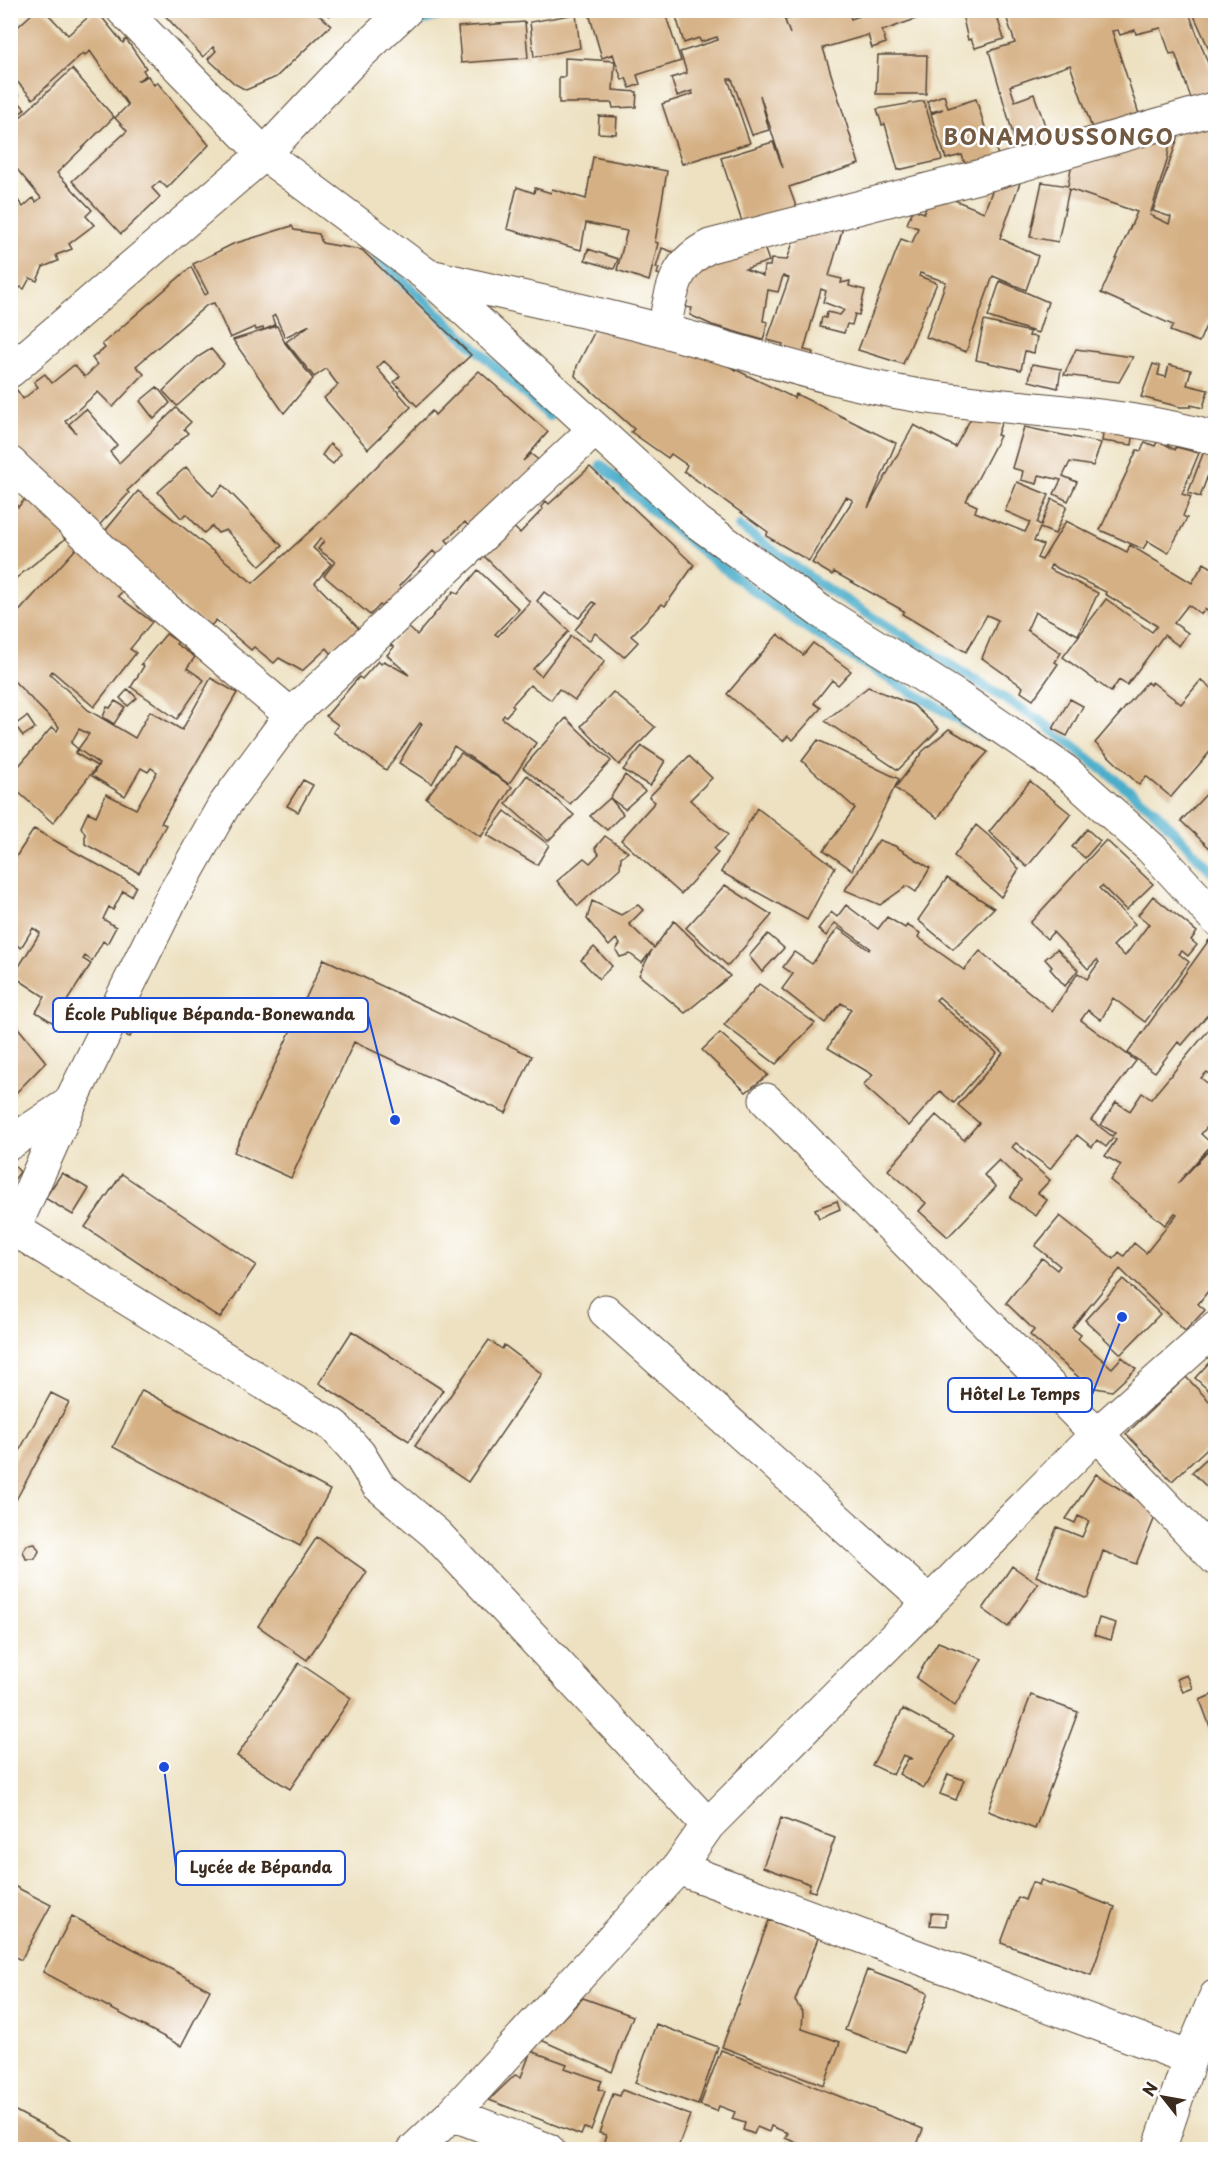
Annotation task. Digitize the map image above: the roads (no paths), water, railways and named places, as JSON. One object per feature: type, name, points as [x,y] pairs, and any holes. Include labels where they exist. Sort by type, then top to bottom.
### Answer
[{"type":"street","points":[[123,10],[264,154],[428,276],[697,522],[801,597],[957,697],[1065,771],[1151,848],[1215,918]]},
{"type":"street","points":[[10,371],[264,154],[350,63],[406,10]]},
{"type":"street","points":[[663,331],[678,272],[691,255],[710,246],[993,173],[1215,108]]},
{"type":"street","points":[[428,276],[663,331],[813,374],[916,395],[1037,408],[1186,430],[1215,439]]},
{"type":"street","points":[[594,430],[291,715],[223,807],[169,903],[70,1103],[12,1233],[334,1426],[359,1454],[378,1485],[436,1534],[708,1825]]},
{"type":"street","points":[[10,463],[164,608],[291,715]]},
{"type":"street","points":[[765,1100],[1098,1434],[1215,1559]]},
{"type":"street","points":[[10,1143],[70,1103]]},
{"type":"street","points":[[605,1311],[929,1602]]},
{"type":"street","points":[[414,2150],[452,2114],[678,1868],[708,1825],[1098,1434],[1215,1328]]},
{"type":"street","points":[[678,1868],[1190,2058]]},
{"type":"street","points":[[1159,2150],[1190,2058],[1215,1996]]},
{"type":"street","points":[[452,2114],[548,2150]]},
{"type":"waterway","points":[[405,30],[427,19],[467,10]]},
{"type":"waterway","points":[[377,257],[549,416]]},
{"type":"waterway","points":[[601,465],[685,538],[774,605],[853,657],[985,735]]},
{"type":"waterway","points":[[739,526],[818,583],[1041,721],[1154,810],[1216,876]]},
{"type":"place","name":"École Publique Bépanda-Bonewanda","points":[[395,1120]]},
{"type":"place","name":"Hôtel Le Temps","points":[[1122,1317]]},
{"type":"place","name":"Lycée de Bépanda","points":[[164,1767]]},
{"type":"district","name":"BONAMOUSSONGO","points":[[1059,136]]}]
